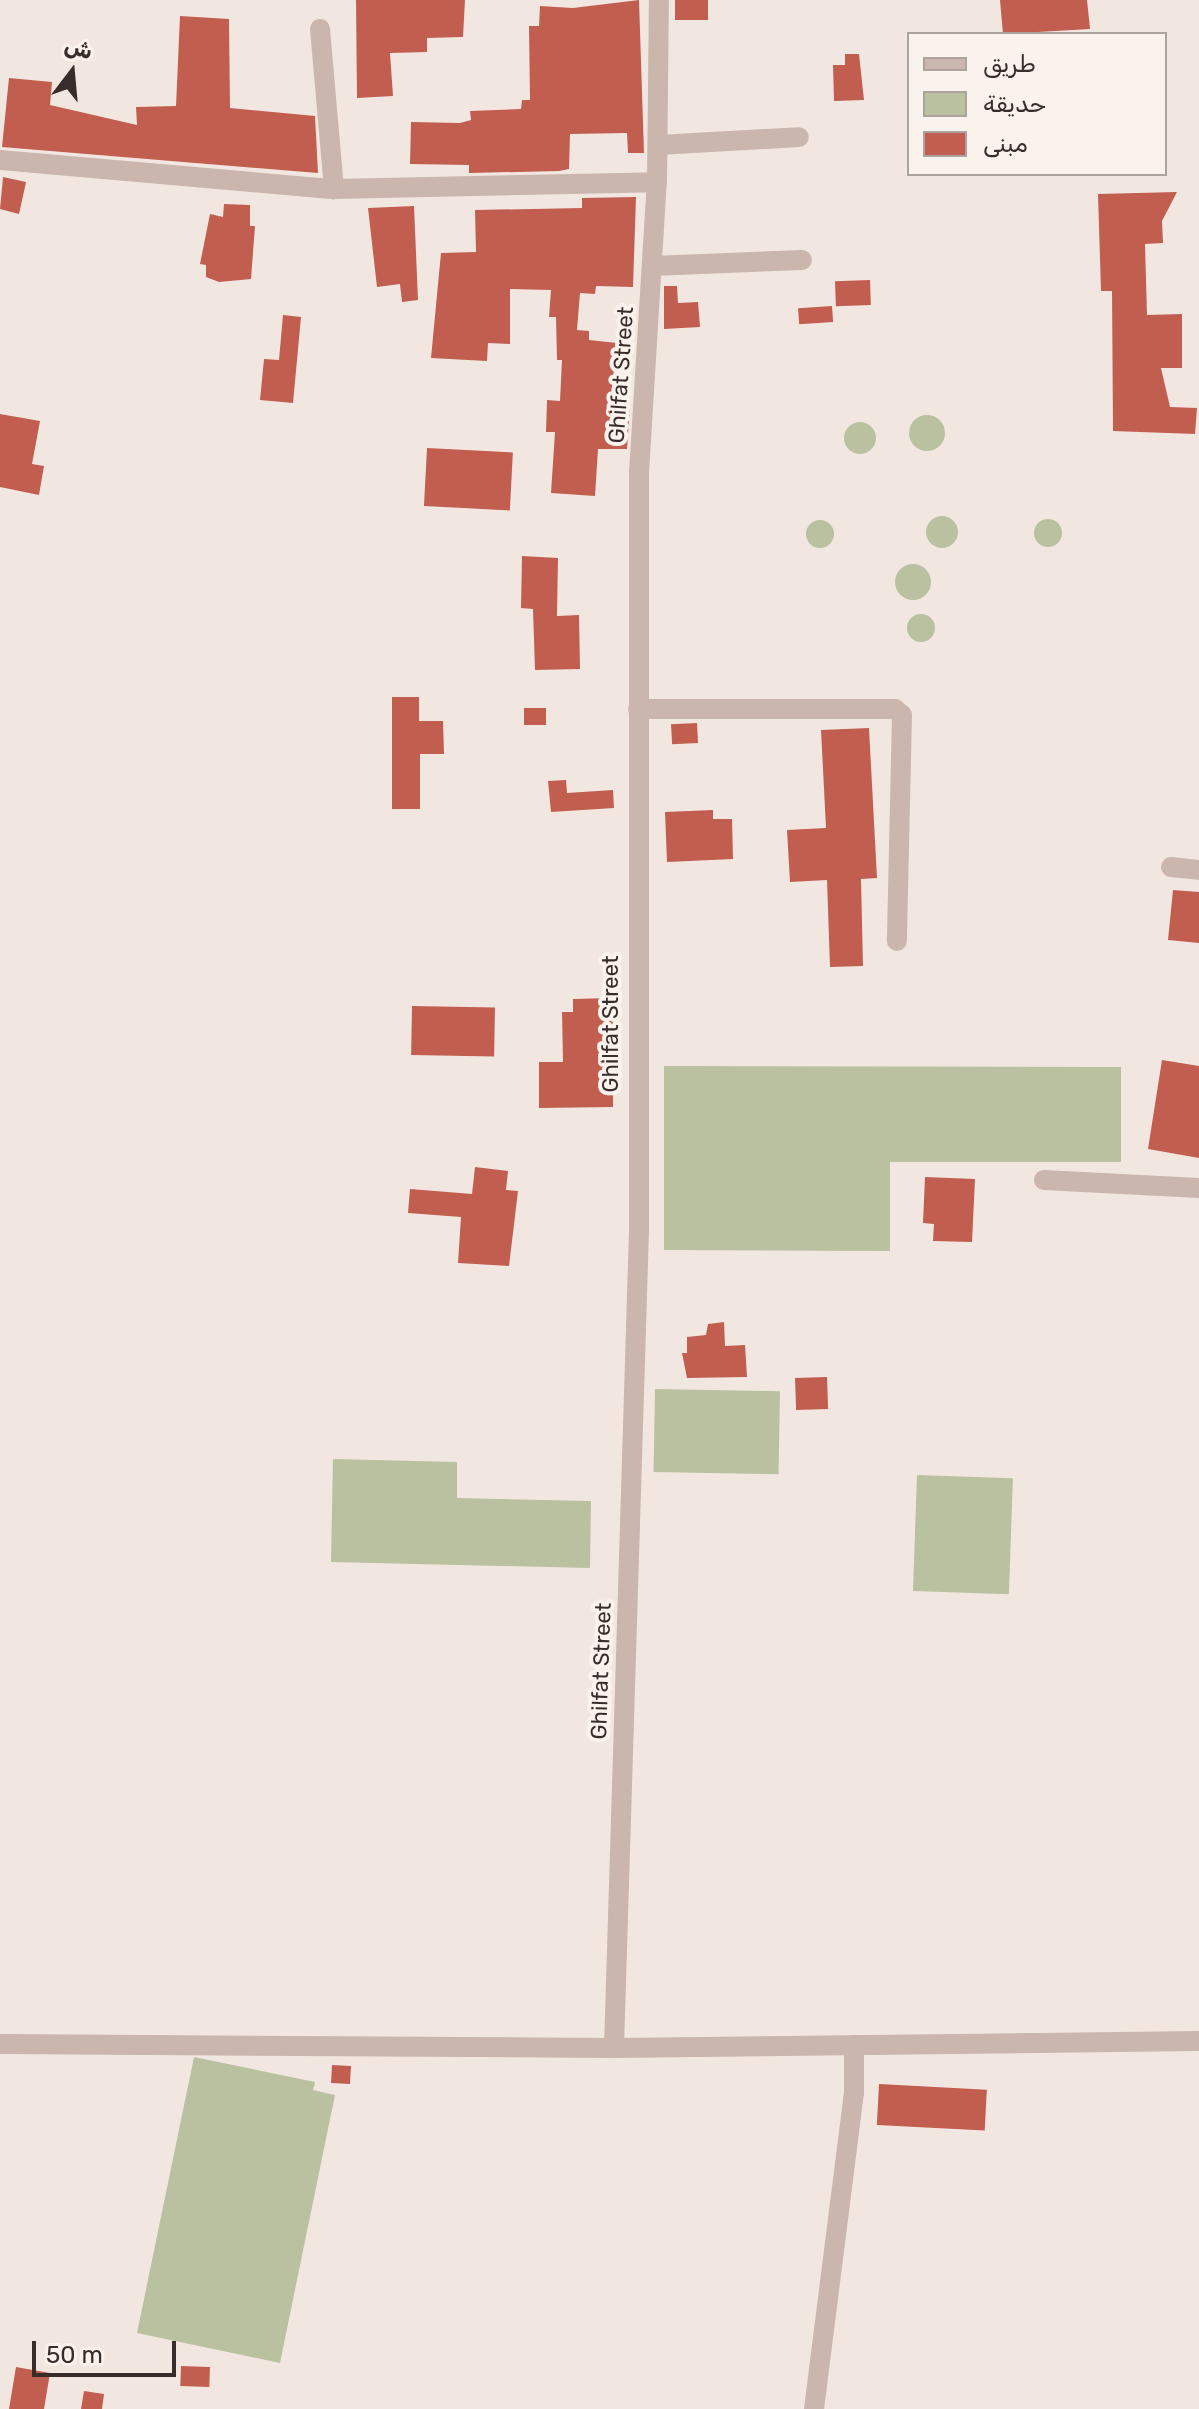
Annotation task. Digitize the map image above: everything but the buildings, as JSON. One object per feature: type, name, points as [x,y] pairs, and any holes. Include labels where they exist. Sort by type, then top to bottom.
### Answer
[{"type":"street","name":"Ghilfat Street","points":[[614,2048],[639,1228],[639,473],[657,182],[659,0]]},
{"type":"street","points":[[320,29],[334,189]]},
{"type":"street","points":[[658,145],[799,137]]},
{"type":"street","points":[[0,160],[334,189],[657,182]]},
{"type":"street","points":[[652,266],[802,260]]},
{"type":"street","points":[[638,709],[895,709],[902,715],[897,941]]},
{"type":"street","points":[[1171,867],[1199,870]]},
{"type":"street","points":[[1044,1180],[1199,1188]]},
{"type":"street","points":[[0,2044],[614,2048],[1199,2041]]},
{"type":"street","points":[[814,2409],[854,2093],[854,2045]]},
{"type":"green space","points":[[927,415],[940,420],[945,433],[940,446],[927,451],[914,446],[909,433],[914,420]]},
{"type":"green space","points":[[860,422],[871,427],[876,438],[871,449],[860,454],[849,449],[844,438],[849,427]]},
{"type":"green space","points":[[942,516],[953,521],[958,532],[953,543],[942,548],[931,543],[926,532],[931,521]]},
{"type":"green space","points":[[1048,519],[1058,523],[1062,533],[1058,543],[1048,547],[1038,543],[1034,533],[1038,523]]},
{"type":"green space","points":[[820,520],[830,524],[834,534],[830,544],[820,548],[810,544],[806,534],[810,524]]},
{"type":"green space","points":[[913,564],[926,569],[931,582],[926,595],[913,600],[900,595],[895,582],[900,569]]},
{"type":"green space","points":[[921,614],[931,618],[935,628],[931,638],[921,642],[911,638],[907,628],[911,618]]},
{"type":"green space","points":[[664,1066],[1121,1067],[1121,1162],[890,1162],[890,1251],[664,1250]]},
{"type":"green space","points":[[655,1389],[780,1391],[779,1474],[654,1472]]},
{"type":"green space","points":[[333,1459],[457,1462],[457,1498],[591,1501],[590,1568],[331,1562]]},
{"type":"green space","points":[[917,1475],[1013,1478],[1009,1594],[913,1591]]},
{"type":"green space","points":[[194,2057],[315,2082],[313,2090],[335,2095],[280,2363],[137,2333]]}]
